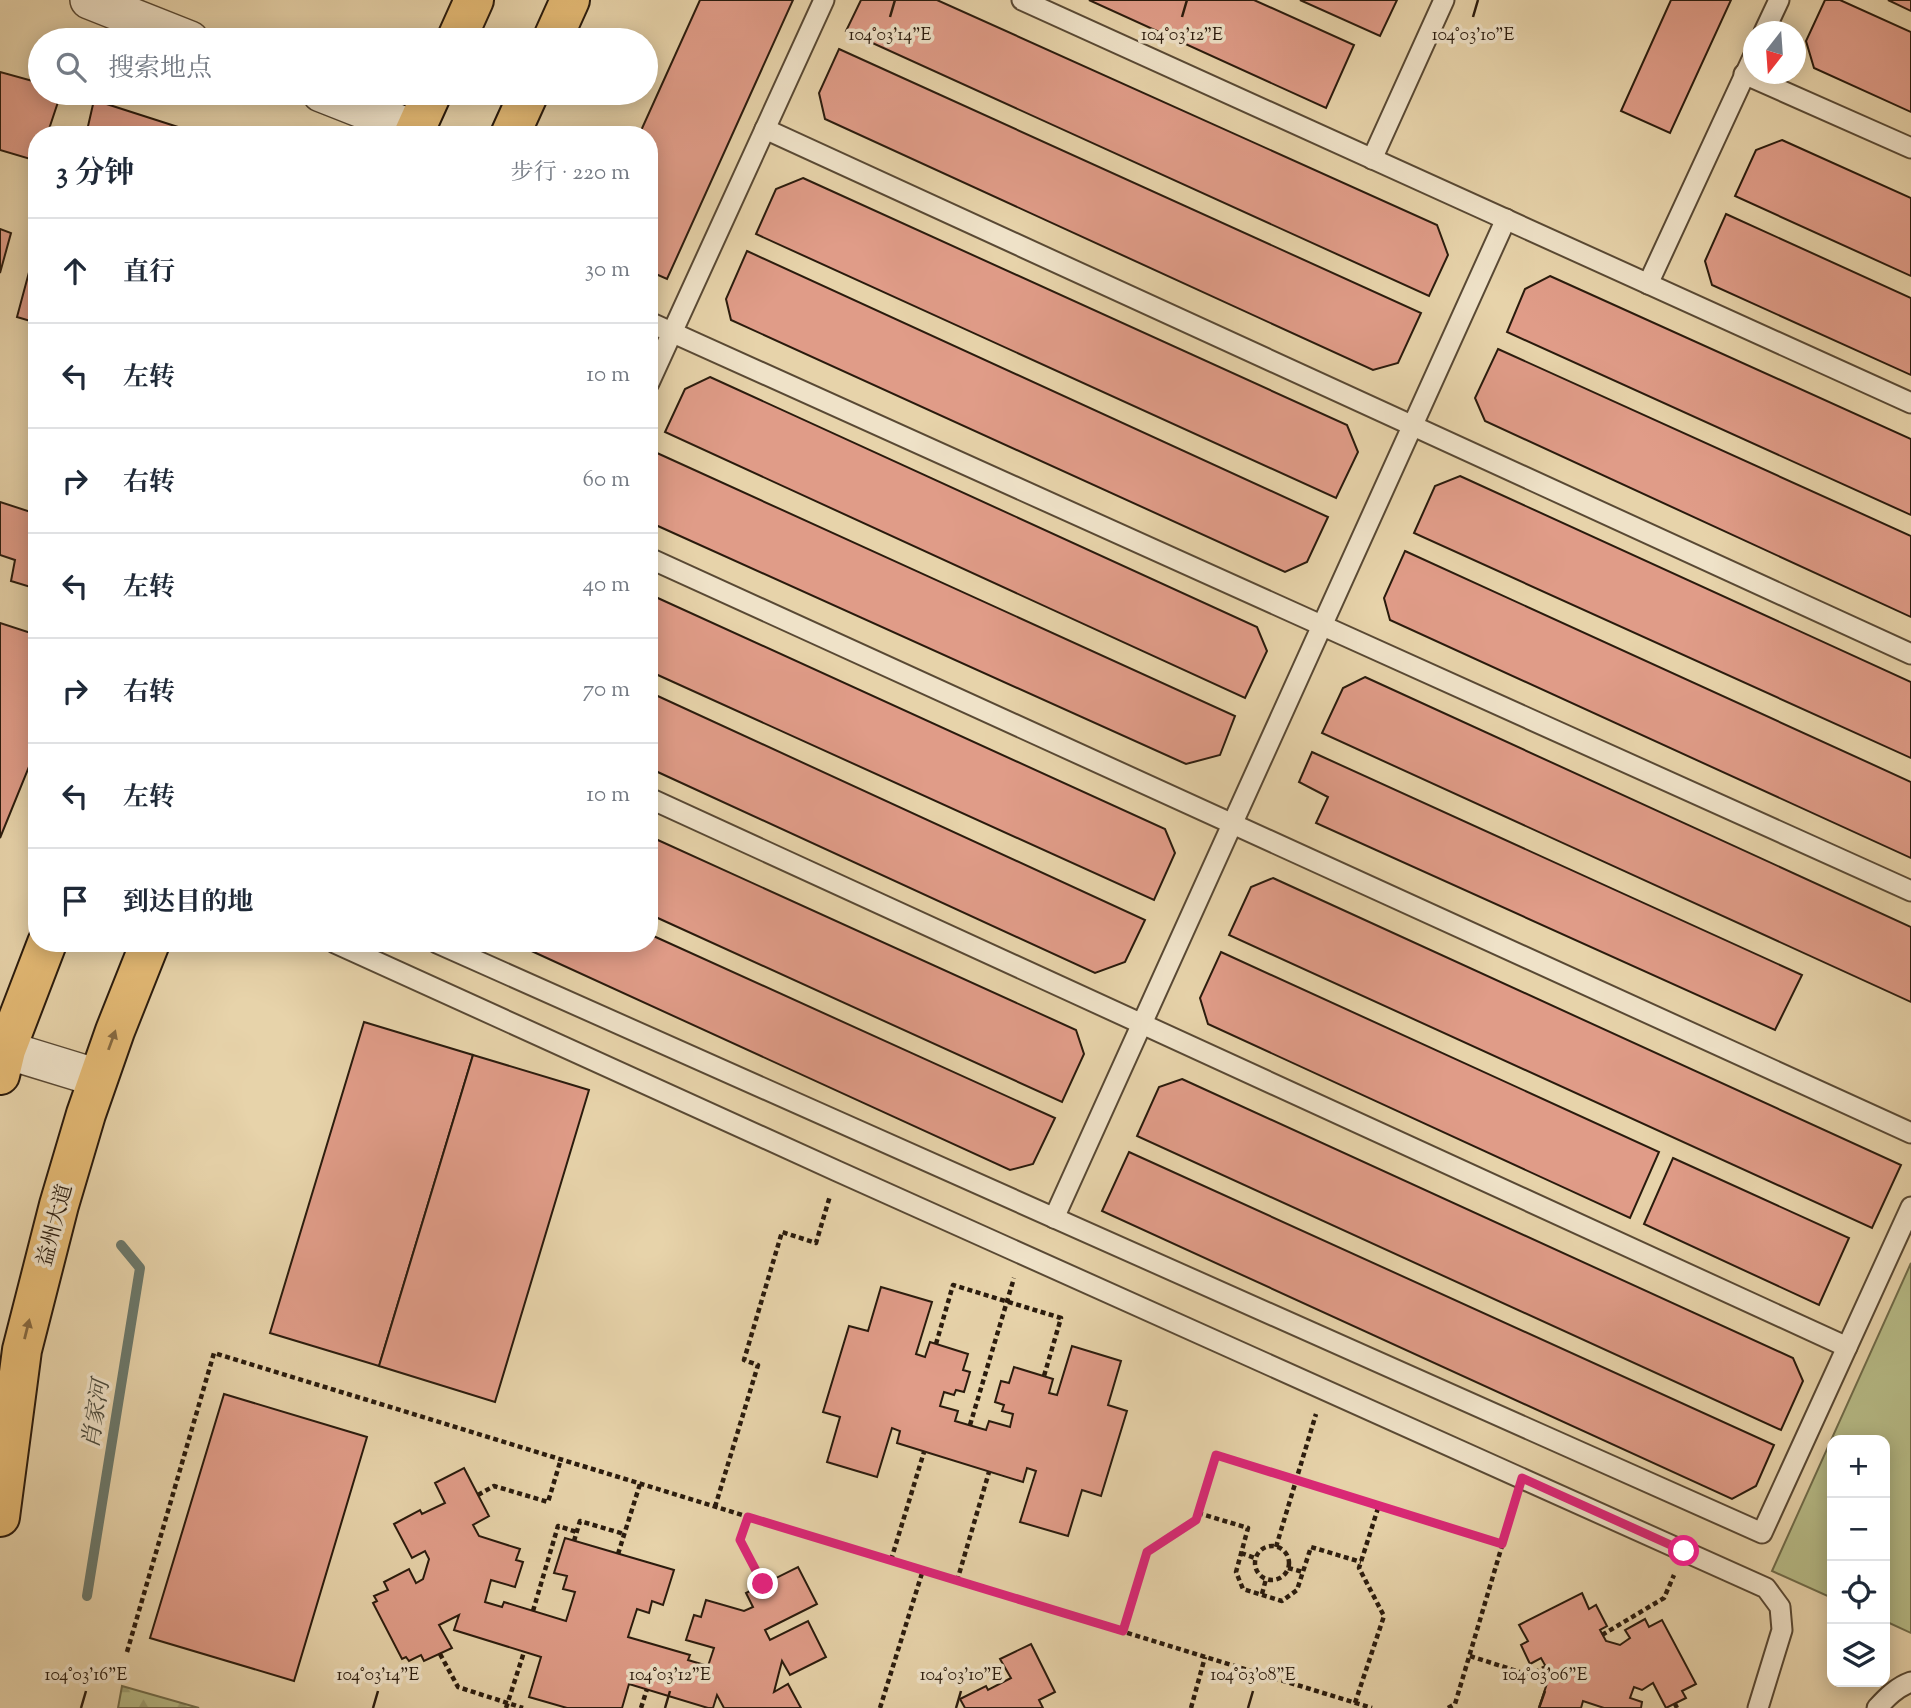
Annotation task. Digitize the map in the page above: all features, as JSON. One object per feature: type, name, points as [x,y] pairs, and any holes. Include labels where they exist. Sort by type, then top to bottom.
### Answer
[{"type":"main road","points":[[461,28],[474,0]]},
{"type":"main road","points":[[557,28],[570,0]]},
{"type":"main road","points":[[417,126],[427,105]]},
{"type":"main road","points":[[514,126],[524,105]]},
{"type":"main road","points":[[2,1058],[43,952]]},
{"type":"main road","name":"益州大道","points":[[0,1517],[22,1350],[59,1205],[98,1079],[146,952]]},
{"type":"street","points":[[89,0],[160,28]]},
{"type":"street","points":[[349,105],[398,126]]},
{"type":"street","points":[[2,1058],[98,1079]]},
{"type":"lane","points":[[658,363],[824,0]]},
{"type":"lane","points":[[1022,0],[1911,403]]},
{"type":"lane","points":[[1373,159],[1444,0]]},
{"type":"lane","points":[[1770,21],[1779,0]]},
{"type":"lane","points":[[1648,284],[1743,76]]},
{"type":"lane","points":[[1766,84],[1911,149]]},
{"type":"lane","points":[[765,130],[1911,654]]},
{"type":"lane","points":[[1054,1218],[1506,219]]},
{"type":"lane","points":[[658,326],[1911,891]]},
{"type":"lane","points":[[658,562],[1911,1133]]},
{"type":"lane","points":[[658,802],[1847,1347]]},
{"type":"lane","points":[[355,952],[1766,1588],[1780,1607],[1782,1630],[1758,1708]]},
{"type":"lane","points":[[457,952],[1762,1533],[1911,1207]]},
{"type":"lane","points":[[1877,1708],[1895,1690],[1911,1682]]},
{"type":"path","points":[[715,1507],[758,1364],[744,1360],[782,1232],[816,1243],[837,1171]]},
{"type":"path","points":[[970,1425],[1021,1253]]},
{"type":"path","points":[[936,1344],[953,1285],[1061,1318],[1044,1376]]},
{"type":"path","points":[[127,1652],[214,1353],[1372,1708]]},
{"type":"path","points":[[1276,1547],[1324,1390]]},
{"type":"path","points":[[891,1560],[924,1451]]},
{"type":"path","points":[[1123,1631],[1147,1552],[1196,1520],[1216,1455],[1502,1544]]},
{"type":"path","points":[[478,1495],[494,1486],[548,1502],[561,1459]]},
{"type":"path","points":[[957,1581],[989,1472]]},
{"type":"path","points":[[1448,1708],[1455,1704],[1522,1478]]},
{"type":"path","points":[[618,1554],[640,1484]]},
{"type":"path","points":[[1355,1703],[1384,1616],[1359,1568],[1379,1505]]},
{"type":"path","points":[[1198,1513],[1248,1528],[1236,1572],[1243,1589],[1282,1601],[1297,1590],[1311,1547],[1361,1562]]},
{"type":"path","points":[[748,1517],[740,1540],[763,1584]]},
{"type":"path","points":[[574,1541],[580,1521],[624,1534]]},
{"type":"path","points":[[533,1611],[558,1526],[577,1532]]},
{"type":"path","points":[[1276,1547],[1287,1557],[1288,1568],[1282,1577],[1266,1579],[1257,1572],[1255,1558],[1264,1548],[1276,1547]]},
{"type":"path","points":[[1602,1635],[1664,1598],[1684,1551]]},
{"type":"path","points":[[1241,1553],[1255,1558]]},
{"type":"path","points":[[1288,1568],[1303,1572]]},
{"type":"path","points":[[880,1708],[923,1570]]},
{"type":"path","points":[[1262,1594],[1266,1579]]},
{"type":"path","points":[[507,1706],[524,1652]]},
{"type":"path","points":[[440,1654],[458,1688],[507,1706],[523,1708]]},
{"type":"path","points":[[1470,1656],[1529,1675],[1546,1667]]},
{"type":"path","points":[[1191,1708],[1205,1657]]},
{"type":"path","points":[[641,1708],[647,1689]]},
{"type":"green space","points":[[1911,1263],[1911,1633],[1890,1623],[1890,1435],[1833,1435]]},
{"type":"green space","points":[[1827,1449],[1827,1596],[1772,1571]]},
{"type":"green space","points":[[122,1686],[199,1708],[118,1708]]},
{"type":"building","points":[[700,0],[793,0],[667,279],[658,275],[658,126],[643,126],[653,105],[658,105],[658,93]]},
{"type":"building","points":[[861,0],[937,0],[1437,225],[1448,255],[1429,296],[846,31]]},
{"type":"building","points":[[1089,0],[1254,0],[1354,45],[1326,108]]},
{"type":"building","points":[[1300,0],[1397,0],[1380,36]]},
{"type":"building","points":[[1671,0],[1731,0],[1670,133],[1621,111]]},
{"type":"building","points":[[1825,0],[1840,0],[1911,32],[1911,112],[1814,68],[1806,41]]},
{"type":"building","points":[[1888,0],[1911,0],[1911,11]]},
{"type":"building","points":[[839,49],[1421,313],[1398,363],[1373,370],[825,119],[819,93]]},
{"type":"building","points":[[0,72],[28,80],[28,105],[57,105],[50,126],[28,126],[28,158],[0,150]]},
{"type":"building","points":[[93,105],[110,105],[175,126],[88,126]]},
{"type":"building","points":[[1782,140],[1911,198],[1911,276],[1735,196],[1756,150]]},
{"type":"building","points":[[803,178],[1347,425],[1358,452],[1336,498],[756,234],[776,189]]},
{"type":"building","points":[[1726,214],[1911,298],[1911,375],[1712,285],[1705,261]]},
{"type":"building","points":[[0,229],[11,233],[0,273]]},
{"type":"building","points":[[747,251],[1328,517],[1307,562],[1285,572],[731,320],[726,299]]},
{"type":"building","points":[[28,276],[28,320],[17,317]]},
{"type":"building","points":[[1550,276],[1911,439],[1911,515],[1507,332],[1525,289]]},
{"type":"building","points":[[1498,349],[1911,536],[1911,617],[1485,421],[1475,398]]},
{"type":"building","points":[[710,377],[1257,627],[1267,651],[1245,698],[665,432],[685,389]]},
{"type":"building","points":[[658,453],[1235,716],[1220,755],[1186,764],[658,526]]},
{"type":"building","points":[[1460,476],[1911,682],[1911,758],[1414,533],[1435,486]]},
{"type":"building","points":[[0,502],[28,511],[28,586],[11,581],[15,560],[0,555]]},
{"type":"building","points":[[1405,551],[1911,782],[1911,858],[1390,620],[1384,598]]},
{"type":"building","points":[[658,598],[1165,829],[1175,853],[1154,900],[658,675]]},
{"type":"building","points":[[0,623],[28,632],[28,769],[0,838]]},
{"type":"building","points":[[1365,677],[1911,927],[1911,1002],[1322,733],[1343,688]]},
{"type":"building","points":[[658,696],[1145,920],[1125,962],[1095,973],[658,772]]},
{"type":"building","points":[[1312,752],[1802,975],[1775,1030],[1316,823],[1328,797],[1299,782]]},
{"type":"building","points":[[658,840],[1076,1030],[1084,1054],[1062,1102],[658,918]]},
{"type":"building","points":[[1273,878],[1901,1165],[1872,1228],[1229,935],[1251,887]]},
{"type":"building","points":[[658,938],[1055,1118],[1033,1164],[1010,1170],[534,952],[658,952]]},
{"type":"building","points":[[1221,952],[1659,1152],[1630,1218],[1208,1024],[1200,998]]},
{"type":"building","points":[[364,1022],[473,1055],[379,1366],[270,1333]]},
{"type":"building","points":[[473,1055],[589,1090],[495,1402],[379,1366]]},
{"type":"building","points":[[1182,1079],[1793,1358],[1803,1381],[1781,1430],[1137,1136],[1159,1087]]},
{"type":"building","points":[[1129,1152],[1774,1445],[1756,1486],[1732,1499],[1102,1211]]},
{"type":"building","points":[[1673,1158],[1849,1238],[1819,1305],[1644,1224]]},
{"type":"building","points":[[881,1287],[932,1302],[916,1354],[925,1357],[930,1342],[968,1354],[963,1370],[970,1372],[964,1392],[956,1390],[954,1395],[944,1392],[940,1406],[958,1411],[955,1421],[986,1430],[989,1421],[1010,1427],[1013,1414],[1002,1411],[1004,1405],[995,1402],[1001,1381],[1009,1383],[1014,1367],[1053,1379],[1049,1393],[1057,1395],[1072,1346],[1121,1361],[1108,1405],[1127,1411],[1101,1496],[1082,1490],[1068,1536],[1020,1522],[1036,1471],[1027,1468],[1023,1482],[897,1443],[900,1431],[892,1428],[877,1477],[827,1462],[840,1417],[823,1412],[849,1326],[868,1331]]},
{"type":"building","points":[[224,1394],[367,1437],[294,1681],[150,1638]]},
{"type":"building","points":[[464,1468],[489,1516],[473,1525],[479,1536],[520,1549],[516,1560],[523,1562],[515,1587],[491,1580],[485,1602],[502,1607],[504,1602],[566,1621],[575,1592],[563,1589],[567,1576],[554,1573],[565,1538],[674,1570],[663,1605],[652,1601],[649,1613],[637,1609],[628,1637],[690,1655],[688,1660],[708,1666],[714,1648],[686,1640],[694,1615],[701,1617],[706,1600],[744,1611],[753,1607],[746,1593],[798,1567],[817,1604],[765,1630],[770,1640],[808,1621],[826,1657],[790,1675],[782,1661],[774,1692],[788,1684],[801,1708],[724,1708],[717,1695],[713,1708],[708,1708],[629,1684],[622,1708],[567,1708],[529,1697],[541,1657],[454,1630],[459,1615],[439,1625],[452,1648],[424,1661],[421,1655],[409,1661],[406,1657],[402,1659],[373,1603],[377,1601],[374,1596],[388,1590],[384,1582],[409,1569],[416,1583],[423,1579],[429,1559],[425,1551],[412,1558],[394,1524],[420,1510],[422,1514],[445,1503],[435,1483]]},
{"type":"building","points":[[1582,1593],[1589,1609],[1596,1605],[1607,1626],[1600,1630],[1606,1641],[1620,1645],[1630,1638],[1625,1630],[1645,1619],[1649,1627],[1662,1620],[1696,1684],[1682,1691],[1686,1698],[1666,1708],[1653,1683],[1642,1690],[1634,1687],[1630,1698],[1642,1702],[1641,1708],[1604,1708],[1583,1701],[1581,1708],[1539,1708],[1550,1674],[1541,1658],[1530,1664],[1521,1645],[1528,1641],[1519,1625]]},
{"type":"building","points":[[1031,1644],[1055,1692],[1039,1700],[1043,1708],[965,1708],[960,1699],[986,1686],[988,1690],[1011,1678],[1000,1659]]},
{"type":"waterway","name":"肖家河","points":[[87,1596],[140,1268],[121,1245]]},
{"type":"route","points":[[763,1584],[740,1540],[748,1517],[1123,1631],[1147,1552],[1196,1520],[1216,1455],[1502,1544],[1522,1478],[1684,1551]]}]
